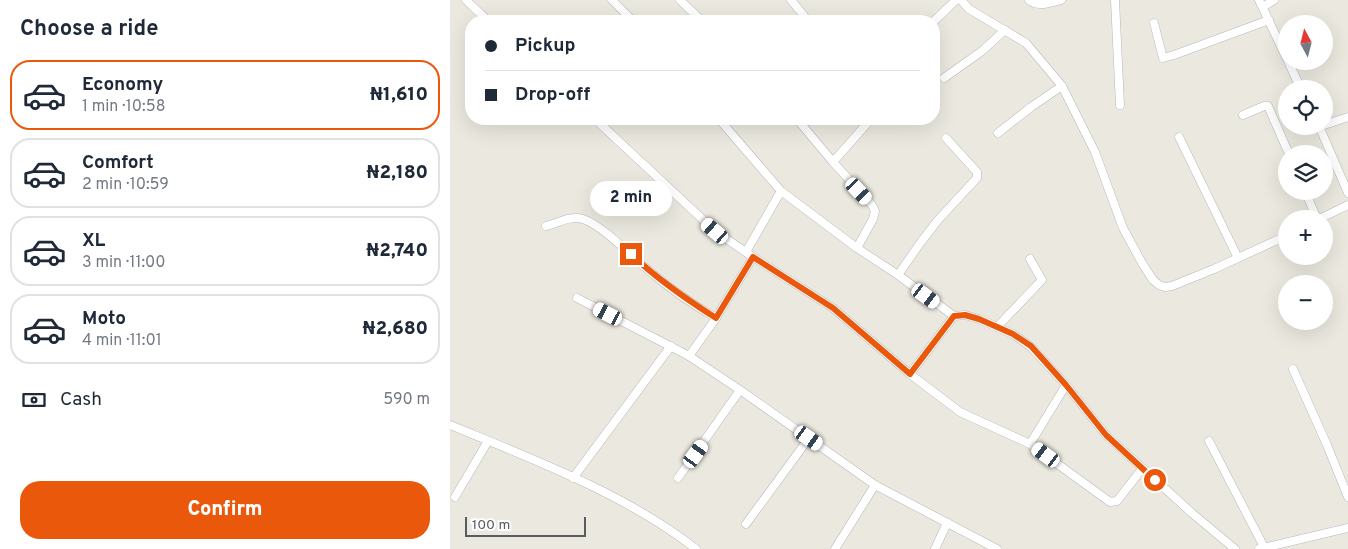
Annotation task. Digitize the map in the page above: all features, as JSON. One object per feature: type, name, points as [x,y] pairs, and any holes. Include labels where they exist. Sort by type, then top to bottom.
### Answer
[{"type":"street","points":[[466,0],[482,15]]},
{"type":"street","points":[[612,0],[627,15]]},
{"type":"street","points":[[680,0],[696,15]]},
{"type":"street","points":[[792,0],[803,15]]},
{"type":"street","points":[[940,15],[956,0]]},
{"type":"street","points":[[961,0],[969,9],[1026,43],[1062,86],[1095,152],[1123,228],[1153,280],[1159,285],[1165,287],[1172,286],[1278,240]]},
{"type":"street","points":[[1029,0],[1033,4],[1040,5],[1062,0]]},
{"type":"street","points":[[1115,0],[1120,105]]},
{"type":"street","points":[[1274,0],[1261,3],[1278,40]]},
{"type":"street","points":[[1154,23],[1164,58],[1269,20]]},
{"type":"street","points":[[944,78],[982,51],[1005,30]]},
{"type":"street","points":[[998,134],[1031,107],[1062,86]]},
{"type":"street","points":[[1243,115],[1268,106],[1286,145]]},
{"type":"street","points":[[1333,122],[1348,117]]},
{"type":"street","points":[[601,125],[715,231],[833,308],[910,374],[960,412],[1030,444],[1110,502],[1117,501],[1142,469]]},
{"type":"street","points":[[724,125],[781,191],[857,248],[954,316],[965,315],[997,327],[1013,334],[1031,346],[1066,385],[1106,435],[1142,469],[1235,549]]},
{"type":"street","points":[[802,125],[872,205],[875,211],[873,219],[857,248]]},
{"type":"street","points":[[833,162],[866,125]]},
{"type":"street","points":[[1325,135],[1348,192]]},
{"type":"street","points":[[1179,137],[1238,258]]},
{"type":"street","points":[[898,275],[920,242],[977,178],[977,172],[946,138]]},
{"type":"street","points":[[689,356],[716,318],[750,255],[781,191]]},
{"type":"street","points":[[1333,212],[1348,205]]},
{"type":"street","points":[[546,226],[573,217],[584,219],[598,226],[652,274],[683,298],[716,318]]},
{"type":"street","points":[[997,327],[1042,280],[1030,259]]},
{"type":"street","points":[[577,298],[689,356],[875,484],[997,549]]},
{"type":"street","points":[[910,374],[954,316]]},
{"type":"street","points":[[573,478],[671,346]]},
{"type":"street","points":[[1293,369],[1348,497]]},
{"type":"street","points":[[1030,444],[1066,385]]},
{"type":"street","points":[[678,478],[740,390]]},
{"type":"street","points":[[450,425],[573,478],[641,512],[696,549]]},
{"type":"street","points":[[746,524],[809,438]]},
{"type":"street","points":[[455,497],[488,441]]},
{"type":"street","points":[[1209,441],[1262,548],[1348,528]]},
{"type":"street","points":[[835,549],[875,484]]},
{"type":"street","points":[[935,549],[947,523]]},
{"type":"route","points":[[631,254],[652,274],[683,298],[716,318],[753,257],[833,308],[910,374],[954,316],[965,315],[979,319],[1013,334],[1031,346],[1066,385],[1106,435],[1155,480]]}]
